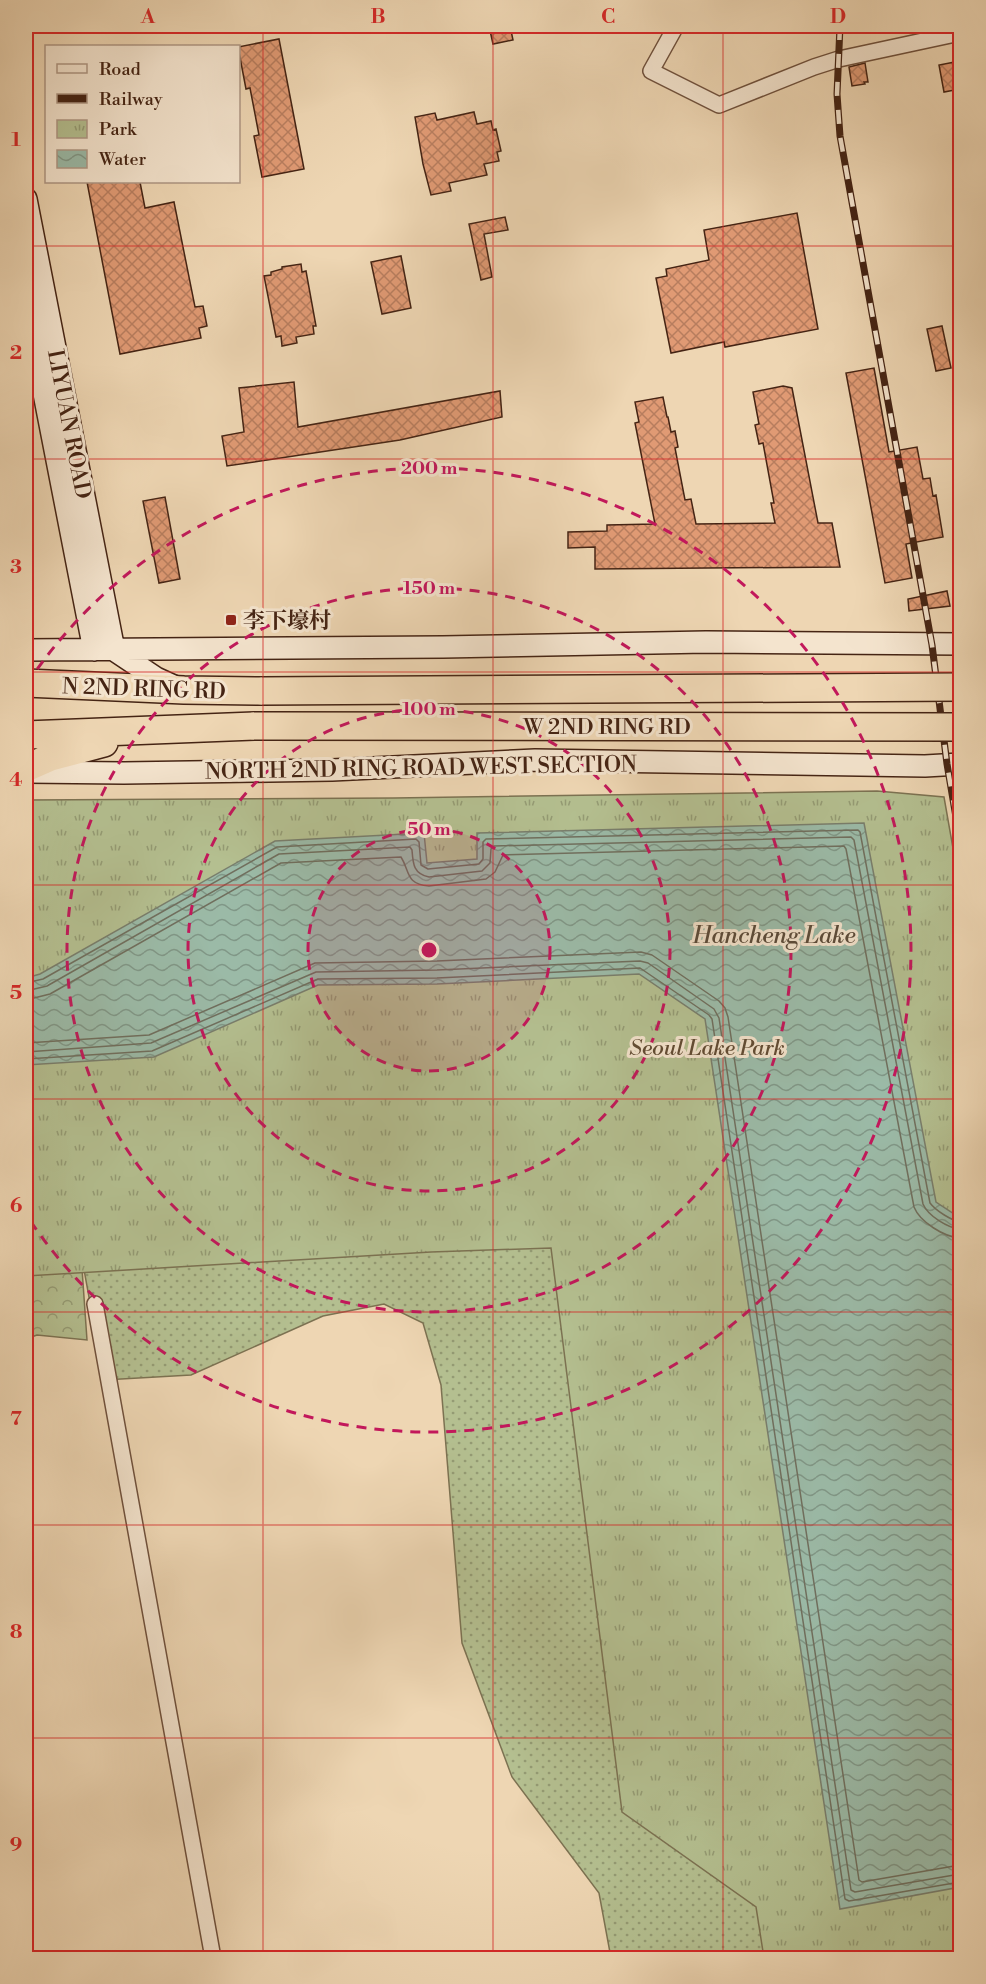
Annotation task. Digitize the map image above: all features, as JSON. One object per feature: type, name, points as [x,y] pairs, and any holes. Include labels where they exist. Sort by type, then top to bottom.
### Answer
[{"type":"highway","name":"N 2ND RING RD","points":[[26,683],[262,691]]},
{"type":"highway","name":"W 2ND RING RD","points":[[262,691],[960,687]]},
{"type":"highway","name":"N 2ND RING RD","points":[[26,735],[254,726]]},
{"type":"highway","name":"W 2ND RING RD","points":[[254,726],[960,727]]},
{"type":"highway","points":[[26,770],[51,757],[114,741],[149,729]]},
{"type":"main road","name":"LIYUAN ROAD","points":[[26,199],[104,650]]},
{"type":"main road","name":"LIYUAN ROAD","points":[[26,301],[104,650]]},
{"type":"main road","points":[[26,650],[706,642],[960,644]]},
{"type":"main road","points":[[104,650],[184,690]]},
{"type":"main road","name":"NORTH 2ND RING ROAD WEST SECTION","points":[[26,770],[124,773],[320,770],[535,760],[960,765]]},
{"type":"street","points":[[676,26],[651,71],[719,105],[814,66],[960,33]]},
{"type":"street","points":[[95,1304],[213,1959]]},
{"type":"green space","name":"Seoul Lake Park","points":[[877,791],[944,797],[960,888],[960,1958],[764,1958],[756,1907],[622,1812],[551,1248],[431,1252],[26,1276],[26,800],[394,798]]},
{"type":"green space","points":[[553,1026],[848,1958],[611,1958],[599,1893],[512,1777],[462,1643],[441,1385],[423,1323],[384,1304],[323,1316],[191,1375],[104,1380],[81,1253]]},
{"type":"green space","points":[[72,1126],[87,1340],[37,1335],[26,1339],[26,1130]]},
{"type":"water","name":"Hancheng Lake","points":[[864,823],[936,1202],[960,1218],[960,1887],[840,1909],[705,1019],[639,974],[437,984],[318,985],[154,1057],[26,1065],[26,978],[40,974],[275,841],[424,833],[427,863],[477,859],[477,833]]},
{"type":"building","points":[[489,26],[510,26],[513,40],[493,44]]},
{"type":"building","points":[[279,39],[304,169],[262,177],[254,136],[259,135],[250,88],[246,89],[240,47]]},
{"type":"building","points":[[960,61],[960,89],[944,92],[939,65]]},
{"type":"building","points":[[865,63],[868,82],[852,86],[849,67]]},
{"type":"building","points":[[474,112],[477,124],[491,121],[493,130],[496,129],[501,151],[497,152],[499,161],[484,164],[487,175],[449,183],[451,191],[431,195],[415,117],[435,113],[437,120]]},
{"type":"building","points":[[87,183],[140,183],[145,208],[174,202],[195,307],[203,306],[207,326],[199,328],[201,338],[120,354]]},
{"type":"building","points":[[797,213],[818,329],[725,347],[724,342],[671,353],[656,278],[667,276],[666,269],[709,260],[704,230]]},
{"type":"building","points":[[505,217],[508,230],[484,234],[492,277],[481,280],[469,224]]},
{"type":"building","points":[[401,256],[411,308],[382,314],[371,262]]},
{"type":"building","points":[[301,264],[302,272],[306,271],[316,326],[313,326],[314,334],[296,337],[297,343],[282,346],[281,336],[276,337],[264,276],[271,275],[271,272],[282,269],[282,267]]},
{"type":"building","points":[[942,326],[951,368],[936,371],[927,329]]},
{"type":"building","points":[[874,368],[889,452],[917,447],[923,479],[930,478],[933,496],[936,495],[943,537],[906,544],[912,578],[885,583],[846,373]]},
{"type":"building","points":[[294,382],[298,427],[500,391],[502,417],[400,440],[227,466],[222,436],[244,432],[239,388]]},
{"type":"building","points":[[783,386],[792,388],[818,523],[832,523],[840,567],[595,569],[595,547],[568,548],[568,532],[607,531],[607,525],[655,524],[635,423],[639,422],[635,402],[663,397],[671,432],[675,431],[678,447],[675,448],[685,500],[691,499],[696,524],[775,523],[771,503],[774,503],[763,443],[759,444],[755,425],[759,424],[753,392]]},
{"type":"building","points":[[165,497],[180,579],[159,583],[143,501]]},
{"type":"building","points":[[947,591],[950,606],[909,611],[908,599]]},
{"type":"railway","points":[[840,26],[837,94],[840,136],[932,645],[947,764],[960,841]]},
{"type":"place","name":"李下壕村","points":[[231,620]]}]
